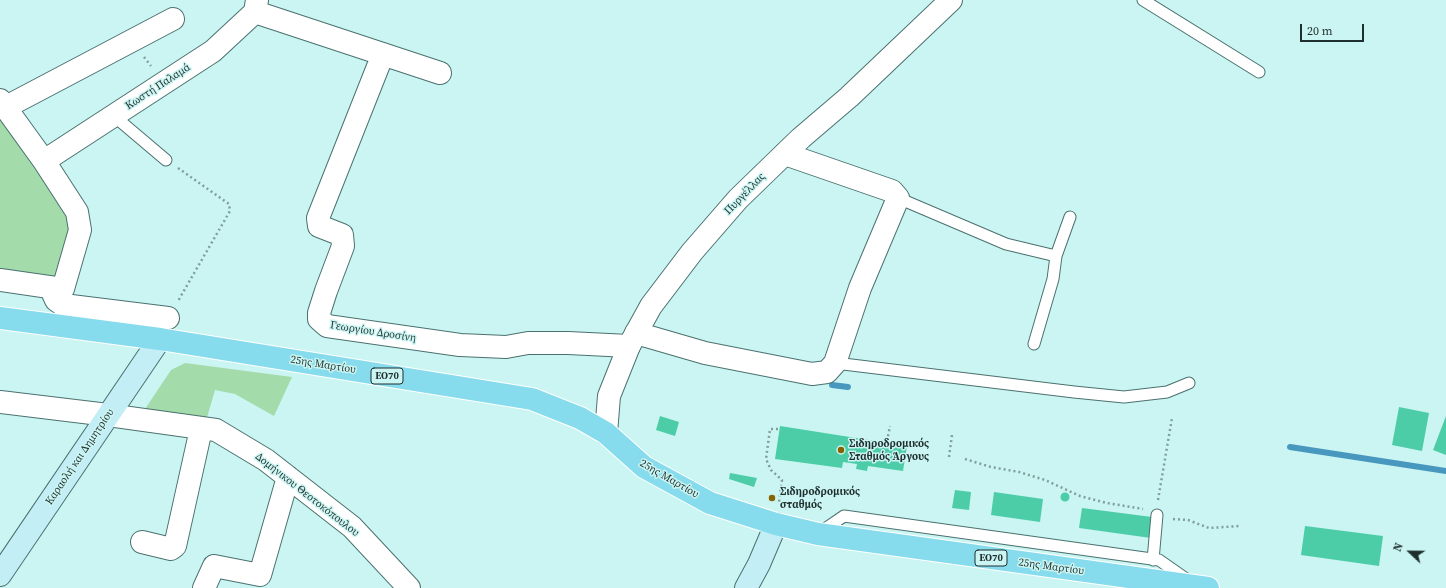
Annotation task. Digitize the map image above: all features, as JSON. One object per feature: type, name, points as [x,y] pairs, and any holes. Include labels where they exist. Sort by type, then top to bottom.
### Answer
[{"type":"main road","name":"25ης Μαρτίου","points":[[0,318],[160,339],[532,399],[580,418],[606,433],[644,467],[710,503],[776,524],[818,534],[1203,588]]},
{"type":"main road","name":"Καραολή και Δημητρίου","points":[[0,575],[160,339]]},
{"type":"main road","points":[[746,588],[759,564],[776,524]]},
{"type":"street","name":"Πυργέλλας","points":[[606,433],[609,396],[632,340],[651,306],[692,252],[738,199],[801,138],[849,97],[950,0]]},
{"type":"street","points":[[256,6],[383,54],[440,73]]},
{"type":"street","name":"Κωστή Παλαμά","points":[[44,161],[213,51],[256,6]]},
{"type":"street","points":[[168,318],[63,305],[56,300],[56,288],[80,230],[77,212],[44,161],[3,104],[132,41],[173,19]]},
{"type":"street","name":"Γεωργίου Δροσίνη","points":[[383,54],[318,218],[319,226],[342,235],[343,246],[326,291],[319,313],[319,319],[327,326],[460,345],[506,347],[528,343],[632,340]]},
{"type":"street","points":[[632,340],[812,374],[827,372],[835,363],[860,288],[898,198],[892,191],[785,154]]},
{"type":"street","points":[[0,280],[56,288]]},
{"type":"street","name":"Δομήνικου Θεοτοκόπουλου","points":[[0,402],[216,430],[266,460],[352,527],[409,588]]},
{"type":"street","points":[[142,542],[170,548],[175,546],[201,429]]},
{"type":"street","points":[[204,588],[214,566],[260,575],[288,477]]},
{"type":"lane","points":[[1144,0],[1259,72]]},
{"type":"lane","points":[[114,116],[166,160]]},
{"type":"lane","points":[[898,198],[1006,244],[1056,256]]},
{"type":"lane","points":[[1034,344],[1053,279],[1056,256],[1070,217]]},
{"type":"lane","points":[[835,363],[1124,397],[1167,392],[1189,383]]},
{"type":"lane","points":[[1153,560],[1157,515]]},
{"type":"lane","points":[[818,534],[844,516],[1160,560],[1203,588]]},
{"type":"path","points":[[132,41],[164,83]]},
{"type":"path","points":[[166,160],[229,204],[230,211],[168,318]]},
{"type":"path","points":[[1157,515],[1172,418]]},
{"type":"path","points":[[886,446],[890,426]]},
{"type":"path","points":[[778,429],[770,429],[766,459],[770,470],[782,480]]},
{"type":"path","points":[[949,456],[952,435]]},
{"type":"path","points":[[965,459],[991,467],[1019,472],[1044,480],[1087,498],[1107,503],[1147,509],[1164,519],[1188,520],[1209,528],[1240,526]]},
{"type":"green space","points":[[0,114],[70,214],[73,229],[58,281],[0,272]]},
{"type":"green space","points":[[185,363],[292,377],[274,416],[235,394],[215,390],[206,421],[141,415],[171,370]]},
{"type":"building","points":[[1399,407],[1429,413],[1422,451],[1392,445]]},
{"type":"building","points":[[660,416],[679,422],[675,436],[656,430]]},
{"type":"building","points":[[1446,416],[1446,455],[1433,450]]},
{"type":"building","name":"Σιδηροδρομικός Σταθμός Άργους","points":[[780,426],[907,446],[903,471],[868,466],[867,471],[856,469],[857,464],[843,462],[842,468],[775,459]]},
{"type":"building","points":[[730,473],[757,478],[754,487],[729,479]]},
{"type":"building","points":[[955,490],[971,492],[969,510],[952,508]]},
{"type":"building","points":[[994,492],[1043,499],[1040,522],[991,515]]},
{"type":"building","points":[[1065,492],[1070,497],[1065,502],[1060,497]]},
{"type":"building","points":[[1082,508],[1152,517],[1151,538],[1079,528]]},
{"type":"building","points":[[1305,526],[1383,536],[1379,566],[1301,555]]},
{"type":"waterway","points":[[832,385],[848,387]]},
{"type":"waterway","points":[[1290,447],[1446,471]]},
{"type":"place","name":"Σιδηροδρομικός Σταθμός Άργους","points":[[841,450]]},
{"type":"place","name":"Σιδηροδρομικός σταθμός","points":[[772,498]]}]
